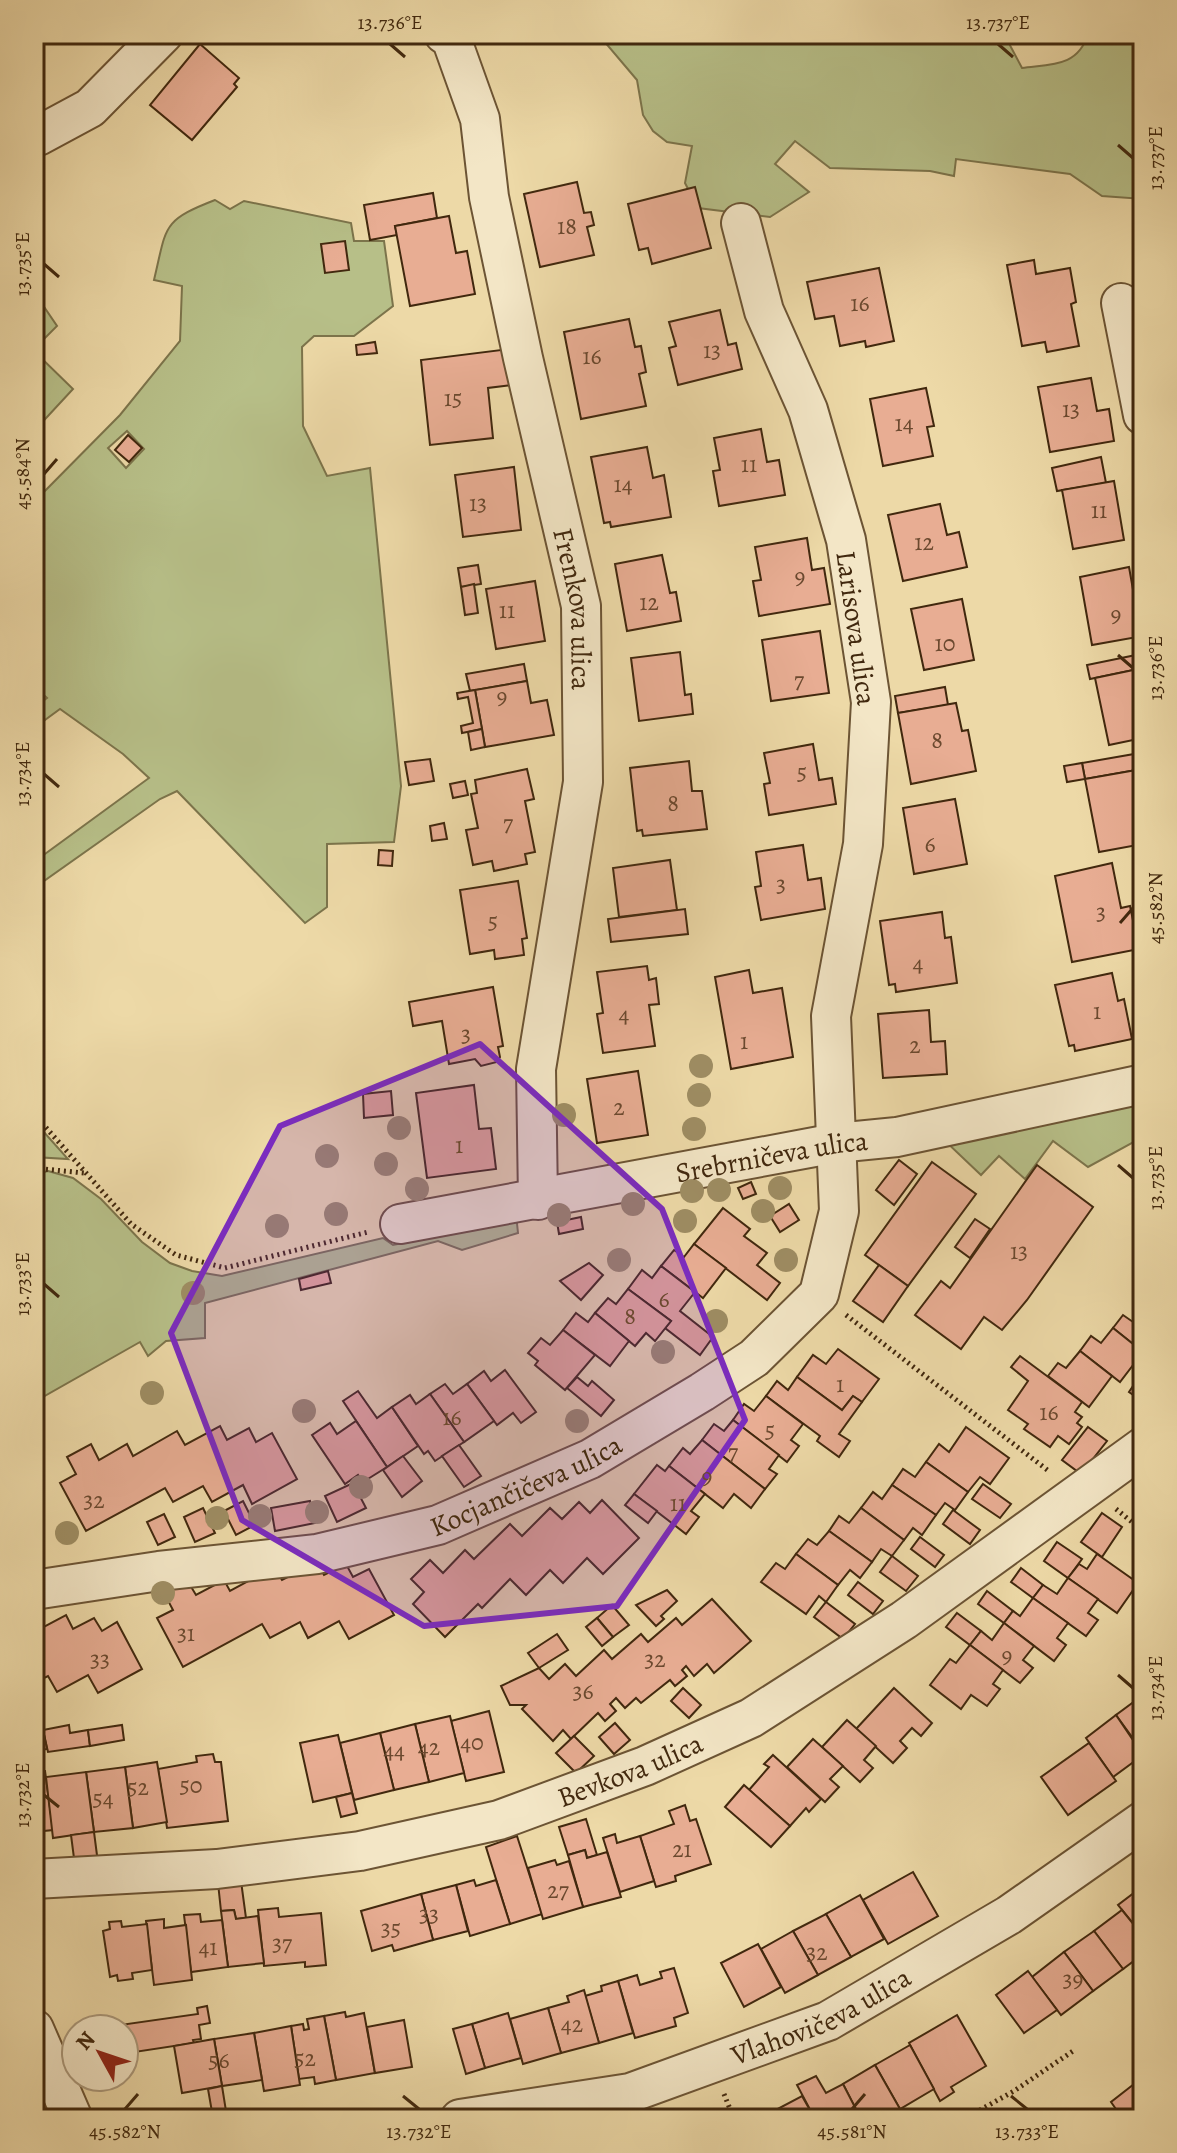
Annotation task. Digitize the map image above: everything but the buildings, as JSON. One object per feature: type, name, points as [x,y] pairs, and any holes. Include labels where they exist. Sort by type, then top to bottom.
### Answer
[{"type":"street","points":[[38,136],[90,108],[163,34]]},
{"type":"street","name":"Frenkova ulica","points":[[444,34],[451,38],[480,119],[492,211],[581,606],[583,782],[536,1069],[538,1200]]},
{"type":"street","name":"Larisova ulica","points":[[741,223],[764,311],[808,410],[846,540],[871,702],[863,844],[831,1016],[836,1143]]},
{"type":"street","points":[[1121,303],[1143,415]]},
{"type":"street","name":"Srebrničeva ulica","points":[[400,1224],[836,1143],[897,1137],[1143,1084]]},
{"type":"street","points":[[819,1294],[839,1211],[836,1143]]},
{"type":"street","name":"Kocjančičeva ulica","points":[[34,1590],[159,1571],[317,1554],[438,1525],[590,1459],[702,1392],[754,1358],[819,1294]]},
{"type":"street","name":"Bevkova ulica","points":[[34,1879],[217,1869],[360,1851],[499,1820],[645,1766],[751,1718],[904,1620],[1143,1447]]},
{"type":"street","name":"Vlahovičeva ulica","points":[[460,2119],[630,2093],[828,2021],[1009,1915],[1143,1821]]},
{"type":"street","points":[[34,2029],[73,2119]]},
{"type":"path","points":[[34,1114],[131,1224],[176,1255],[225,1268],[400,1224]]},
{"type":"path","points":[[34,1168],[85,1173]]},
{"type":"path","points":[[819,1294],[1065,1484],[1089,1486]]},
{"type":"path","points":[[964,2119],[1014,2091],[1073,2051]]},
{"type":"highlighted area","points":[[480,1044],[662,1209],[745,1420],[617,1606],[424,1626],[242,1520],[171,1333],[280,1126]]},
{"type":"green space","points":[[598,34],[1004,34],[1022,68],[1053,64],[1070,58],[1078,53],[1088,34],[1143,34],[1143,199],[1102,196],[1070,174],[956,159],[954,176],[930,171],[830,168],[795,141],[775,164],[809,192],[770,217],[698,208],[685,183],[692,146],[667,142],[653,131],[643,115],[637,80]]},
{"type":"green space","points":[[215,200],[230,209],[244,201],[351,223],[354,241],[384,241],[393,306],[354,336],[314,336],[302,347],[303,426],[327,476],[370,468],[401,786],[394,842],[327,844],[327,907],[305,923],[177,791],[160,799],[34,888],[34,862],[149,778],[123,754],[60,709],[34,728],[34,708],[47,698],[34,686],[34,502],[120,415],[180,341],[182,286],[154,280],[169,228],[175,220]],"holes":[[[127,431],[144,449],[126,468],[108,448]]]},
{"type":"green space","points":[[34,292],[57,326],[34,349]]},
{"type":"green space","points":[[34,351],[73,389],[35,430],[34,429]]},
{"type":"green space","points":[[1143,1103],[1143,1137],[1088,1167],[1053,1141],[1025,1179],[999,1156],[981,1175],[943,1139]]},
{"type":"green space","points":[[34,1121],[68,1159],[34,1157]]},
{"type":"green space","points":[[48,1171],[73,1178],[101,1199],[142,1242],[170,1263],[192,1271],[222,1276],[383,1238],[393,1245],[444,1235],[516,1214],[518,1233],[462,1250],[438,1241],[205,1303],[205,1338],[166,1341],[148,1356],[140,1342],[34,1402],[34,1175]]}]
